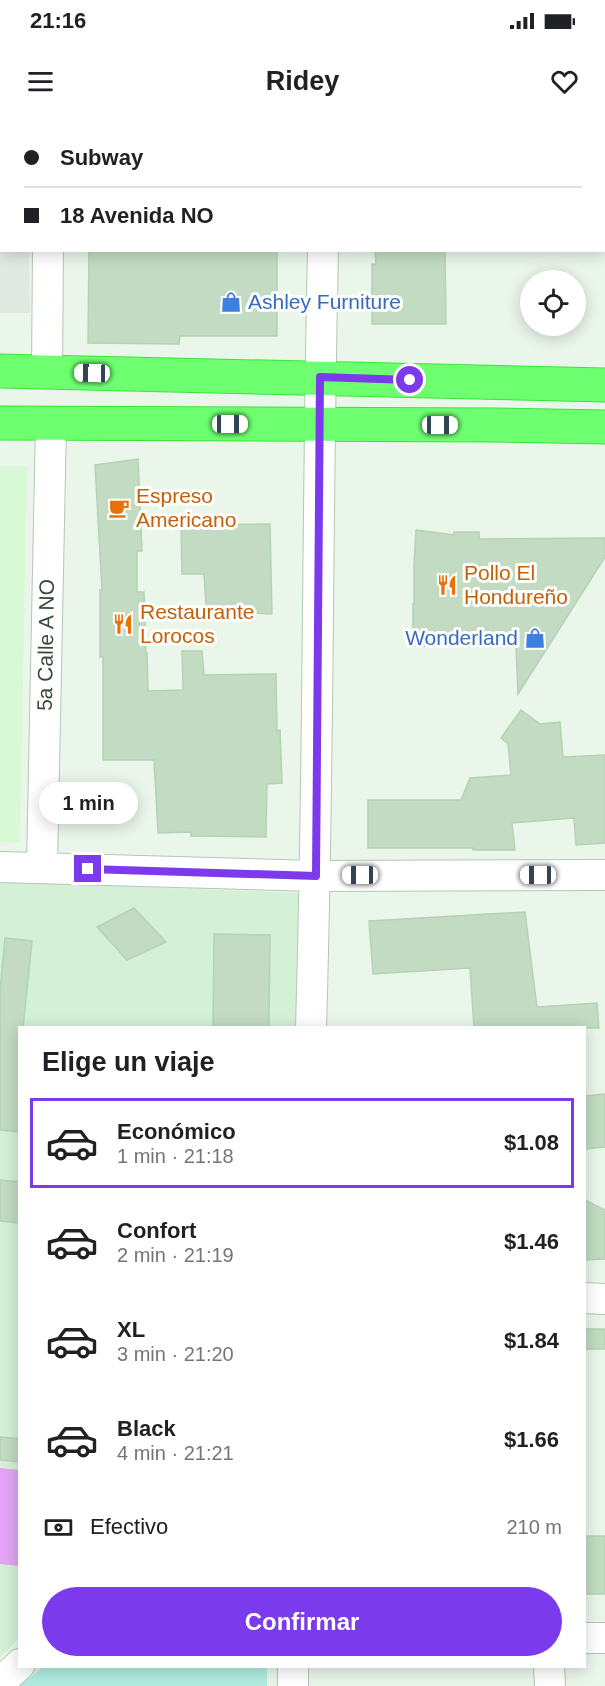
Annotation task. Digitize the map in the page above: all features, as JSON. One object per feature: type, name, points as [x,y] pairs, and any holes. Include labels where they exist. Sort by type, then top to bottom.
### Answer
[{"type":"highway","points":[[0,371],[605,385]]},
{"type":"highway","points":[[0,423],[605,427]]},
{"type":"street","points":[[46,373],[48,252]]},
{"type":"street","points":[[311,1026],[316,876],[323,252]]},
{"type":"street","name":"5a Calle A NO","points":[[42,867],[51,423]]},
{"type":"street","points":[[0,867],[316,876],[605,875]]},
{"type":"street","points":[[586,1298],[605,1299]]},
{"type":"street","points":[[586,1638],[605,1638]]},
{"type":"street","points":[[0,1683],[18,1666]]},
{"type":"street","points":[[293,1668],[293,1686]]},
{"type":"street","points":[[549,1668],[550,1686]]},
{"type":"shaded area","points":[[0,252],[29,252],[30,313],[0,313]]},
{"type":"shaded area","points":[[0,466],[27,466],[20,843],[0,842]]},
{"type":"shaded area","points":[[0,882],[301,893],[296,1026],[18,1026],[18,1639],[0,1658]]},
{"type":"shaded area","points":[[0,1468],[18,1470],[18,1566],[0,1564]]},
{"type":"shaded area","points":[[42,1668],[267,1668],[267,1686],[19,1686]]},
{"type":"building","points":[[89,252],[277,252],[277,336],[180,336],[179,344],[88,343]]},
{"type":"building","points":[[375,252],[445,252],[446,324],[372,324],[372,264],[376,264]]},
{"type":"building","points":[[138,459],[142,551],[137,551],[137,592],[144,592],[148,691],[183,690],[182,651],[202,651],[204,675],[276,674],[277,731],[280,730],[282,783],[267,784],[266,837],[191,836],[191,832],[158,833],[154,760],[103,760],[103,657],[100,657],[100,590],[102,590],[95,465]]},
{"type":"building","points":[[270,524],[272,614],[235,612],[235,619],[207,620],[204,574],[182,574],[181,525]]},
{"type":"building","points":[[416,530],[454,535],[454,532],[479,532],[479,539],[605,538],[605,557],[518,694],[516,647],[413,646]]},
{"type":"building","points":[[521,710],[540,724],[560,722],[563,757],[605,755],[605,843],[576,845],[574,818],[512,823],[515,850],[368,848],[368,800],[461,800],[470,778],[511,775],[508,744],[501,738]]},
{"type":"building","points":[[134,908],[166,942],[127,960],[97,927]]},
{"type":"building","points":[[525,912],[537,1007],[597,1003],[599,1028],[474,1026],[470,968],[373,974],[369,921]]},
{"type":"building","points":[[214,934],[270,935],[269,1026],[213,1026]]},
{"type":"building","points":[[5,938],[32,941],[23,1026],[18,1026],[18,1132],[0,1130],[0,991]]},
{"type":"building","points":[[605,1094],[605,1147],[586,1149],[586,1096]]},
{"type":"building","points":[[0,1180],[18,1182],[18,1223],[0,1221]]},
{"type":"building","points":[[586,1200],[605,1210],[605,1259],[586,1260]]},
{"type":"building","points":[[586,1329],[605,1329],[605,1349],[586,1349]]},
{"type":"building","points":[[0,1437],[18,1439],[18,1462],[0,1460]]},
{"type":"building","points":[[586,1536],[605,1536],[605,1594],[586,1594]]},
{"type":"place","name":"Ashley Furniture","points":[[231,302]]},
{"type":"place","name":"Espreso Americano","points":[[119,508]]},
{"type":"place","name":"Pollo El Hondureño","points":[[447,585]]},
{"type":"place","name":"Restaurante Lorocos","points":[[123,624]]},
{"type":"place","name":"Wonderland","points":[[535,638]]},
{"type":"route","points":[[88,869],[316,876],[320,377],[410,380]]}]
